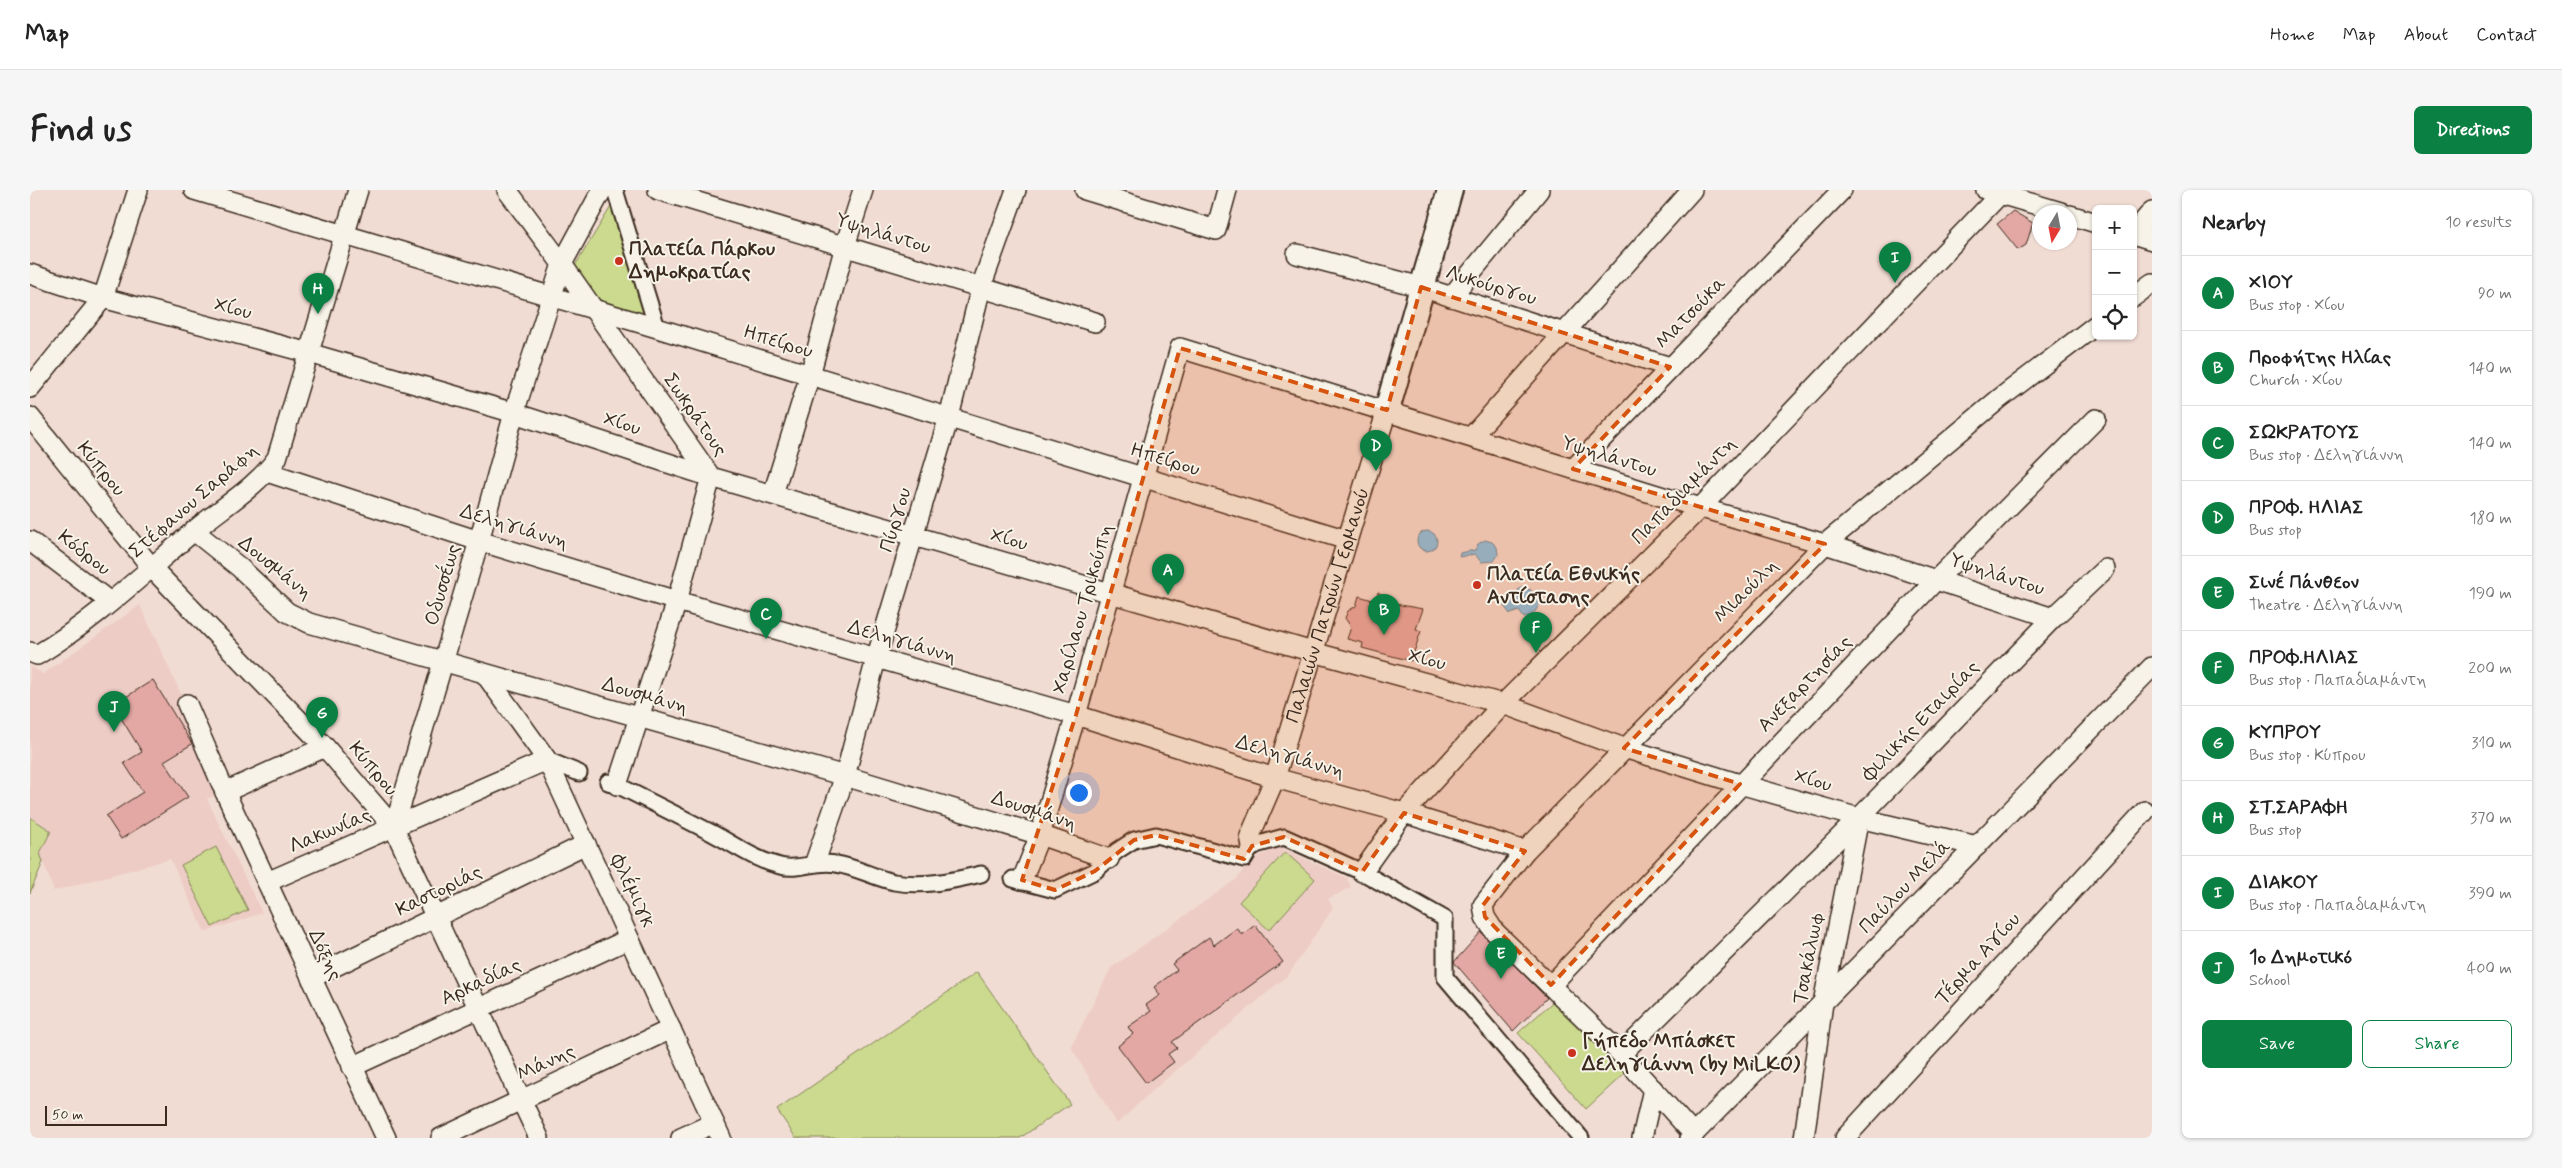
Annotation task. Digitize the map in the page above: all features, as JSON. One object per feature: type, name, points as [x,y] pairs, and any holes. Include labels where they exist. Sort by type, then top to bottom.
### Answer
[{"type":"street","points":[[30,388],[103,298],[138,190]]},
{"type":"street","name":"Ηπείρου","points":[[194,190],[658,328],[1347,540]]},
{"type":"street","name":"Στέφανου Σαράφη","points":[[33,654],[58,643],[268,472],[277,458],[358,190]]},
{"type":"street","name":"Σωκράτους","points":[[507,190],[562,264],[711,477],[677,601],[640,718],[613,784]]},
{"type":"street","name":"Οδυσσέως","points":[[394,828],[479,541],[514,413],[553,298],[562,264],[602,190]]},
{"type":"street","points":[[615,190],[658,328]]},
{"type":"street","name":"Υψηλάντου","points":[[658,190],[1095,322]]},
{"type":"street","points":[[773,494],[810,375],[845,246],[864,190]]},
{"type":"street","name":"Πύργου","points":[[815,862],[845,776],[876,658],[915,536],[949,417],[981,287],[1016,190]]},
{"type":"street","points":[[1085,190],[1216,230],[1227,190]]},
{"type":"street","name":"Παλαιών Πατρών Γερμανού","points":[[1252,846],[1250,836],[1275,778],[1387,410],[1450,190]]},
{"type":"street","points":[[1451,297],[1539,190]]},
{"type":"street","points":[[1471,436],[1692,190]]},
{"type":"street","name":"Ματσούκα","points":[[1573,469],[1842,190]]},
{"type":"street","points":[[1997,191],[2040,205]]},
{"type":"street","name":"Παπαδιαμάντη","points":[[1362,872],[1404,813],[1503,704],[1700,508],[1997,191]]},
{"type":"street","points":[[2137,229],[2152,210]]},
{"type":"street","points":[[2077,217],[2092,222]]},
{"type":"street","points":[[2137,235],[2152,240]]},
{"type":"street","name":"Λυκούργου","points":[[1297,254],[1421,287],[1670,368]]},
{"type":"street","name":"Χίου","points":[[30,274],[103,298],[309,353],[514,413],[711,477],[1313,652],[1503,704],[1624,748],[1740,784],[1859,818],[1977,846]]},
{"type":"street","points":[[2136,295],[2152,284]]},
{"type":"street","name":"Μιαούλη","points":[[1551,985],[1494,931],[1485,917],[1483,905],[1525,851],[1825,544],[1999,399],[2092,328]]},
{"type":"street","name":"Υψηλάντου","points":[[1180,348],[1387,410],[1700,508],[1825,544],[2053,618]]},
{"type":"street","name":"Χαρίλαου Τρικούπη","points":[[1018,880],[1040,835],[1180,348]]},
{"type":"street","name":"Κύπρου","points":[[30,417],[152,568],[324,747],[394,828],[538,1138]]},
{"type":"street","name":"Ανεξαρτησίας","points":[[1551,985],[1740,784],[1937,579],[2096,419]]},
{"type":"street","name":"Δεληγιάννη","points":[[268,472],[479,541],[677,601],[1076,715],[1275,778],[1404,813],[1525,851]]},
{"type":"street","name":"Δουσμάνη","points":[[194,531],[239,567],[287,612],[309,623],[845,776],[1040,835],[1109,859]]},
{"type":"street","name":"Κόδρου","points":[[30,541],[110,602]]},
{"type":"street","name":"Φιλικής Εταιρίας","points":[[1621,1054],[1859,818],[2053,618],[2105,569]]},
{"type":"street","name":"Παύλου Μελά","points":[[1692,1136],[2152,667]]},
{"type":"street","name":"Φλέμιγκ","points":[[485,674],[547,760],[717,1130]]},
{"type":"street","name":"Δόξης","points":[[187,704],[224,792],[386,1138]]},
{"type":"street","points":[[224,792],[324,747]]},
{"type":"street","points":[[547,760],[579,773]]},
{"type":"street","name":"Λακωνίας","points":[[267,882],[547,760]]},
{"type":"street","points":[[613,784],[761,861],[783,867],[803,867],[815,862],[836,864],[893,882],[921,884],[953,881],[980,874]]},
{"type":"street","name":"Τέρμα Αγίου","points":[[1845,1138],[2144,811]]},
{"type":"street","name":"Τσακάλωφ","points":[[1804,1138],[1823,1003],[1859,818]]},
{"type":"street","points":[[1018,880],[1056,890],[1095,871],[1117,850],[1134,840],[1156,835],[1244,859],[1252,846],[1284,837],[1362,872],[1445,919],[1444,977],[1581,1138]]},
{"type":"street","name":"Καστοριάς","points":[[311,978],[586,844]]},
{"type":"street","name":"Αρκαδίας","points":[[352,1067],[629,939]]},
{"type":"street","points":[[1551,985],[1621,1054],[1692,1136]]},
{"type":"street","name":"Μάνης","points":[[441,1138],[671,1029]]},
{"type":"street","points":[[1642,1138],[1653,1089]]},
{"type":"street","points":[[681,1138],[717,1130]]},
{"type":"highlighted area","points":[[1421,287],[1670,367],[1573,469],[1825,544],[1624,748],[1740,784],[1551,985],[1485,917],[1483,905],[1525,851],[1404,813],[1362,872],[1284,837],[1252,846],[1244,859],[1156,835],[1134,840],[1095,871],[1055,890],[1022,880],[1076,715],[1180,348],[1387,410]]},
{"type":"shaded area","points":[[140,605],[225,790],[207,799],[262,913],[205,932],[170,859],[54,891],[40,853],[51,831],[30,817],[30,666],[43,674]]},
{"type":"shaded area","points":[[1279,847],[1347,878],[1351,887],[1328,899],[1333,908],[1289,974],[1152,1091],[1117,1124],[1071,1047],[1111,968],[1238,878],[1249,861]]},
{"type":"green space","points":[[612,205],[649,320],[594,300],[573,269]]},
{"type":"green space","points":[[30,817],[51,831],[40,853],[43,862],[30,893]]},
{"type":"green space","points":[[216,847],[248,910],[212,927],[181,865]]},
{"type":"green space","points":[[1285,852],[1315,879],[1269,930],[1239,902]]},
{"type":"green space","points":[[977,972],[1070,1104],[1020,1138],[796,1138],[777,1110]]},
{"type":"green space","name":"Γήπεδο Μπάσκετ Δεληγιάννη (by MiLKO)","points":[[1557,998],[1626,1072],[1586,1109],[1518,1033]]},
{"type":"water","points":[[1427,531],[1434,534],[1437,541],[1434,548],[1427,551],[1420,548],[1417,541],[1420,534]]},
{"type":"water","points":[[1485,540],[1492,542],[1497,547],[1498,555],[1494,561],[1481,562],[1475,554],[1459,557],[1460,553],[1475,550],[1478,544]]},
{"type":"water","points":[[1522,587],[1531,590],[1532,599],[1537,600],[1539,606],[1533,614],[1524,618],[1519,611],[1510,614],[1504,606],[1507,600]]},
{"type":"building","points":[[2013,211],[2032,222],[2026,245],[2018,250],[1997,224]]},
{"type":"building","points":[[1378,592],[1395,604],[1423,609],[1416,629],[1421,631],[1411,661],[1362,648],[1363,643],[1347,639],[1351,627],[1345,618],[1348,611],[1356,606],[1359,596],[1376,601]]},
{"type":"building","points":[[153,680],[192,744],[164,761],[188,797],[121,839],[106,816],[143,792],[124,763],[142,752],[113,705]]},
{"type":"building","points":[[1255,925],[1283,962],[1172,1042],[1177,1048],[1168,1054],[1174,1062],[1146,1083],[1118,1046],[1133,1034],[1128,1027],[1151,1011],[1146,1005],[1160,995],[1154,987],[1177,970],[1172,964],[1209,937],[1214,945],[1237,928],[1242,935]]},
{"type":"building","points":[[1481,932],[1547,998],[1513,1031],[1454,962]]},
{"type":"place","name":"Πλατεία Πάρκου Δημοκρατίας","points":[[619,261]]},
{"type":"place","name":"ΔΙΑΚΟΥ","points":[[1895,283]]},
{"type":"place","name":"ΣΤ.ΣΑΡΑΦΗ","points":[[318,314]]},
{"type":"place","name":"ΠΡΟΦ. ΗΛΙΑΣ","points":[[1376,471]]},
{"type":"place","name":"Πλατεία Εθνικής Αντίστασης","points":[[1477,585]]},
{"type":"place","name":"ΧΙΟΥ","points":[[1168,595]]},
{"type":"place","name":"Προφήτης Ηλίας","points":[[1384,635]]},
{"type":"place","name":"ΣΩΚΡΑΤΟΥΣ","points":[[766,639]]},
{"type":"place","name":"ΠΡΟΦ.ΗΛΙΑΣ","points":[[1536,653]]},
{"type":"place","name":"1ο Δημοτικό","points":[[114,732]]},
{"type":"place","name":"ΚΥΠΡΟΥ","points":[[322,738]]},
{"type":"place","name":"Σινέ Πάνθεον","points":[[1501,979]]},
{"type":"place","name":"Γήπεδο Μπάσκετ Δεληγιάννη (by MiLKO)","points":[[1572,1053]]}]
